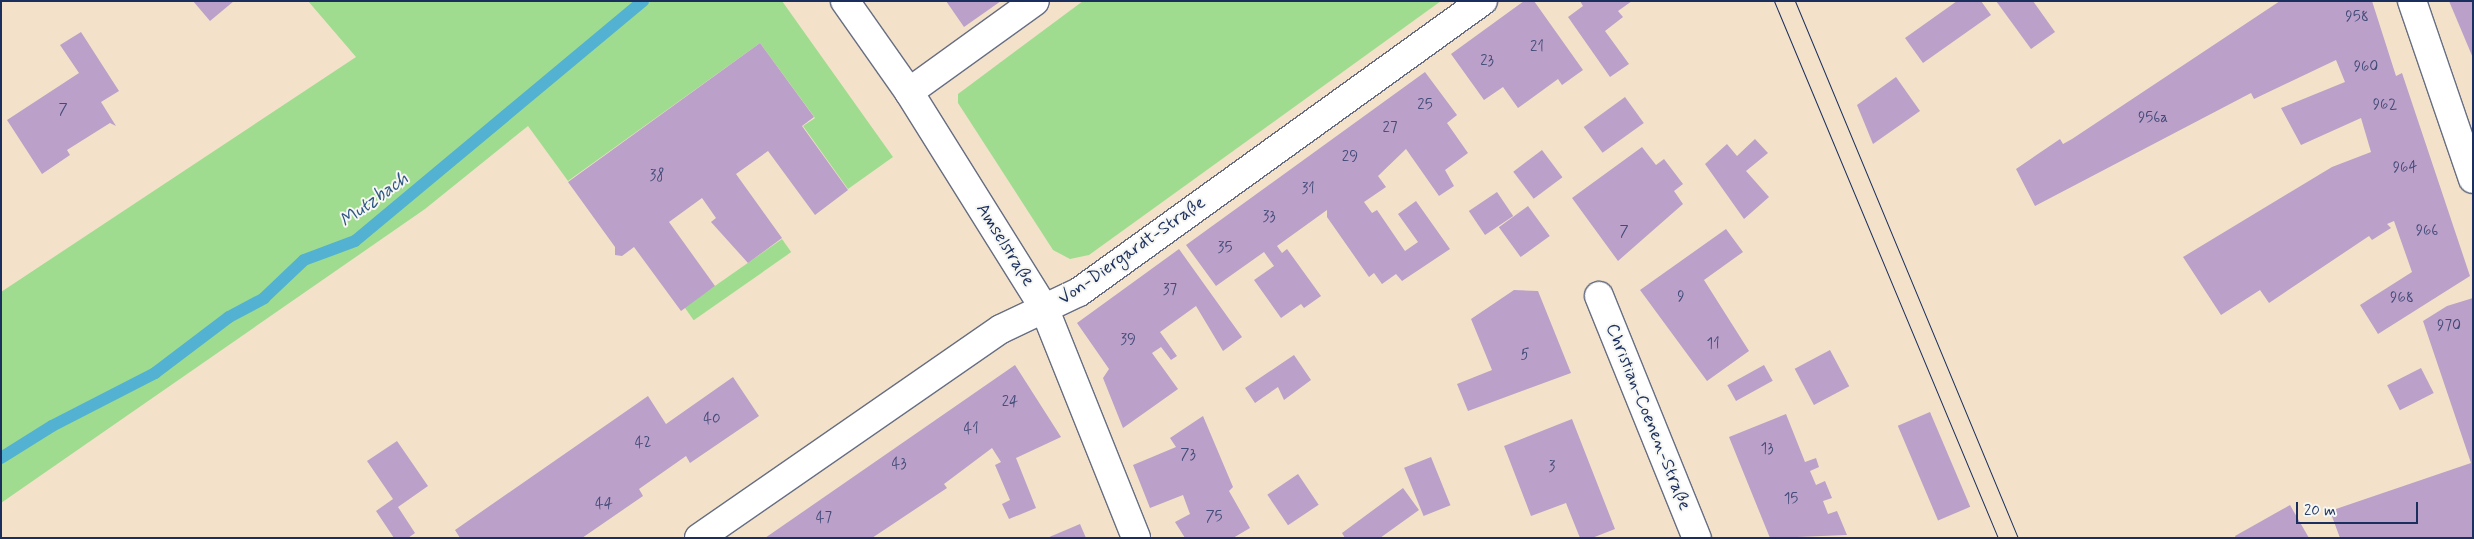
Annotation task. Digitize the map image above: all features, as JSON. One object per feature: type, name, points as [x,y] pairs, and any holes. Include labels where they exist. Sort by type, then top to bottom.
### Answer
[{"type":"street","name":"Amselstraße","points":[[845,1],[909,92],[1045,310],[1136,538]]},
{"type":"street","points":[[909,92],[1035,1]]},
{"type":"street","name":"Von-Diergardt-Straße","points":[[698,538],[1001,329],[1045,310],[1078,292],[1483,1]]},
{"type":"street","points":[[2412,1],[2473,179]]},
{"type":"street","name":"Christian-Coenen-Straße","points":[[1599,296],[1696,538]]},
{"type":"green space","points":[[308,1],[782,1],[893,157],[848,189],[803,126],[815,118],[760,43],[568,181],[528,126],[425,209],[1,503],[1,292],[356,57]]},
{"type":"green space","points":[[1083,1],[1441,1],[1089,255],[1070,259],[1053,250],[958,103],[958,94]]},
{"type":"green space","points":[[782,239],[791,252],[694,320],[685,307]]},
{"type":"building","points":[[193,1],[234,1],[210,21]]},
{"type":"building","points":[[946,1],[1001,1],[964,27]]},
{"type":"building","points":[[1524,1],[1534,1],[1583,70],[1562,85],[1558,79],[1518,108],[1503,87],[1484,100],[1451,54]]},
{"type":"building","points":[[1580,1],[1632,1],[1618,11],[1623,17],[1605,31],[1629,64],[1610,77],[1568,17],[1583,6]]},
{"type":"building","points":[[1957,1],[1981,1],[1991,15],[1923,63],[1905,38]]},
{"type":"building","points":[[1996,1],[2033,1],[2055,32],[2031,49]]},
{"type":"building","points":[[2280,1],[2372,1],[2396,76],[2402,73],[2470,276],[2378,334],[2360,305],[2412,272],[2394,221],[2387,224],[2391,228],[2372,240],[2369,236],[2269,303],[2260,290],[2221,315],[2183,257],[2332,167],[2371,152],[2361,118],[2301,145],[2281,108],[2345,82],[2336,60],[2254,99],[2251,93],[2035,206],[2016,169],[2060,139],[2063,144],[2072,139]]},
{"type":"building","points":[[2449,1],[2473,1],[2473,58]]},
{"type":"building","points":[[81,32],[119,91],[101,102],[116,126],[110,123],[67,150],[70,155],[42,174],[7,120],[79,73],[60,45]]},
{"type":"building","points":[[760,43],[814,117],[802,126],[848,190],[815,215],[768,151],[736,174],[782,238],[748,263],[711,222],[716,218],[702,198],[669,222],[715,286],[681,311],[634,247],[622,256],[615,255],[615,247],[568,182]]},
{"type":"building","points":[[1425,72],[1457,115],[1447,123],[1468,153],[1445,170],[1454,186],[1439,196],[1406,149],[1378,176],[1386,187],[1364,202],[1372,213],[1377,210],[1405,251],[1418,242],[1398,214],[1416,201],[1450,249],[1402,281],[1396,274],[1382,284],[1374,273],[1369,277],[1327,217],[1327,210],[1277,246],[1282,253],[1287,249],[1321,296],[1304,308],[1301,304],[1281,318],[1254,280],[1274,266],[1264,252],[1216,286],[1186,245]]},
{"type":"building","points":[[1896,77],[1920,111],[1873,144],[1857,105]]},
{"type":"building","points":[[1625,97],[1644,123],[1603,153],[1584,127]]},
{"type":"building","points":[[1755,139],[1768,153],[1746,171],[1769,197],[1744,219],[1705,164],[1727,144],[1737,156]]},
{"type":"building","points":[[1642,147],[1656,165],[1664,159],[1683,184],[1674,191],[1683,204],[1618,261],[1572,198]]},
{"type":"building","points":[[1542,150],[1562,177],[1534,199],[1513,172]]},
{"type":"building","points":[[1497,192],[1513,216],[1485,235],[1469,211]]},
{"type":"building","points":[[1528,206],[1550,236],[1521,257],[1499,227]]},
{"type":"building","points":[[1726,229],[1743,252],[1704,280],[1749,351],[1707,381],[1640,290]]},
{"type":"building","points":[[1179,249],[1242,337],[1223,351],[1196,306],[1160,332],[1177,356],[1171,360],[1161,347],[1152,353],[1178,389],[1123,428],[1103,378],[1109,369],[1077,323]]},
{"type":"building","points":[[1514,290],[1538,291],[1571,373],[1468,411],[1457,384],[1492,370],[1471,319]]},
{"type":"building","points":[[2473,298],[2473,538],[2340,538],[2330,511],[2471,463],[2423,321],[2447,306]]},
{"type":"building","points":[[1830,350],[1849,386],[1814,405],[1795,369]]},
{"type":"building","points":[[1294,355],[1311,380],[1284,400],[1278,387],[1255,403],[1245,388]]},
{"type":"building","points":[[1015,365],[1061,437],[1016,458],[1036,508],[1009,519],[1002,504],[1010,500],[995,465],[1001,462],[992,448],[944,484],[947,488],[872,538],[765,538]]},
{"type":"building","points":[[1764,365],[1773,381],[1736,401],[1727,385]]},
{"type":"building","points":[[2421,368],[2434,393],[2400,410],[2387,385]]},
{"type":"building","points":[[733,377],[759,416],[690,463],[686,456],[639,489],[643,496],[582,538],[460,538],[455,530],[648,396],[666,424]]},
{"type":"building","points":[[1930,412],[1970,507],[1938,520],[1898,426]]},
{"type":"building","points":[[1786,414],[1805,462],[1816,458],[1819,467],[1810,471],[1816,485],[1825,481],[1832,498],[1823,501],[1828,514],[1837,511],[1847,535],[1770,538],[1729,437]]},
{"type":"building","points":[[1203,416],[1233,487],[1229,491],[1250,528],[1233,538],[1185,538],[1175,522],[1190,514],[1183,495],[1150,508],[1133,465],[1176,447],[1170,438]]},
{"type":"building","points":[[1572,419],[1615,529],[1592,538],[1580,538],[1566,503],[1531,516],[1504,446]]},
{"type":"building","points":[[397,441],[428,486],[398,507],[415,533],[408,538],[394,538],[376,511],[393,499],[367,461]]},
{"type":"building","points":[[1431,457],[1450,505],[1424,516],[1404,468]]},
{"type":"building","points":[[1298,474],[1319,505],[1288,525],[1267,495]]},
{"type":"building","points":[[1403,488],[1419,510],[1380,538],[1345,538],[1342,533]]},
{"type":"building","points":[[2290,505],[2309,538],[2236,538],[2235,536]]},
{"type":"building","points":[[1080,524],[1086,538],[1047,538]]},
{"type":"waterway","name":"Mutzbach","points":[[1,458],[52,426],[155,373],[229,317],[264,298],[304,260],[355,241],[643,1]]},
{"type":"tram line","points":[[1774,1],[1998,538]]},
{"type":"tram line","points":[[1795,1],[2018,538]]}]
